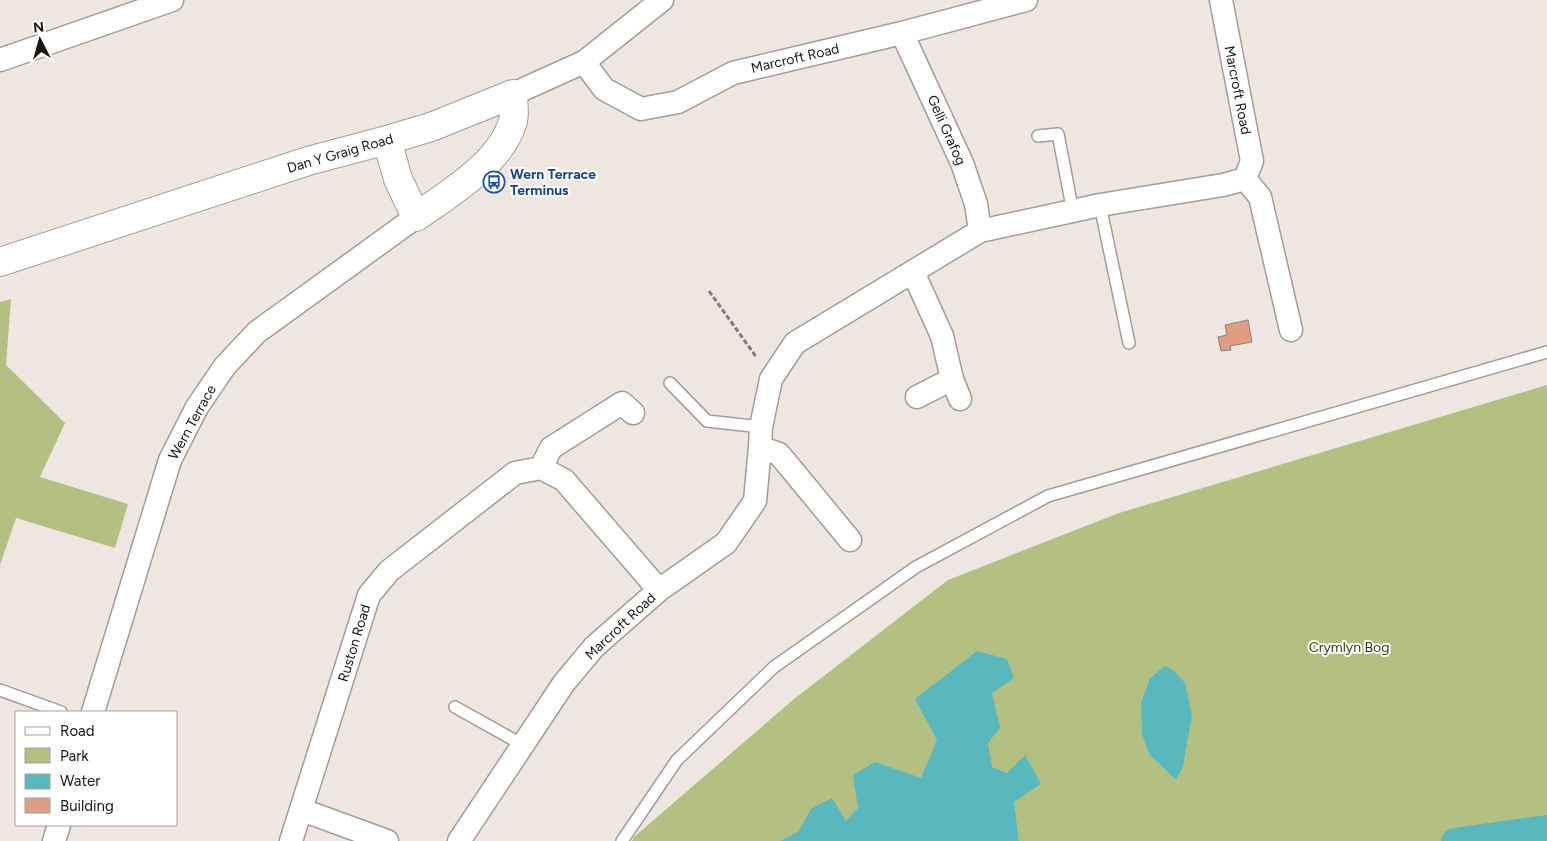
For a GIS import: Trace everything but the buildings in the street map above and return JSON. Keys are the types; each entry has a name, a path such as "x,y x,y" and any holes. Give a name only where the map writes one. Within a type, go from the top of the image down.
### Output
{"street":[{"path":"0,60 172,0"},
{"name":"Dan Y Graig Road","path":"0,262 308,161 431,127 514,94 584,62 659,0"},
{"name":"Marcroft Road","path":"584,62 604,89 641,109 678,102 733,73 902,33 1026,0"},
{"name":"Marcroft Road","path":"458,841 564,683 594,647 659,590 726,543 754,501 761,437 772,379 795,343 980,231 1100,206 1245,180 1252,161 1221,0"},
{"name":"Gelli Grafog","path":"902,33 962,163 976,204 980,231"},
{"name":"Wern Terrace","path":"93,711 170,460 197,407 225,366 257,332 472,176 496,152 507,136 513,119 514,94"},
{"path":"387,140 398,179 416,217"},
{"path":"1245,180 1260,197 1291,330"},
{"path":"913,272 942,336 956,389 917,397"},
{"path":"632,413 622,403 551,448 541,468 564,480 659,590"},
{"path":"761,437 779,454 850,540"},
{"name":"Ruston Road","path":"291,841 369,595 389,571 515,473 541,468"},
{"path":"302,810 388,841"},
{"path":"54,841 59,826"}],"lane":[{"path":"1038,136 1058,134 1073,212"},
{"path":"1100,206 1129,343"},
{"path":"622,841 677,760 774,667 916,567 1048,496 1547,352"},
{"path":"670,383 707,421 761,437"},
{"path":"0,690 58,711"},
{"path":"455,707 523,745"}],"path":[{"path":"709,291 772,379"}],"green space":[{"path":"11,299 6,365 65,423 40,477 128,504 115,548 16,518 0,565 0,302"},
{"name":"Crymlyn Bog","path":"1547,385 1547,828 1454,841 632,841 634,837 794,699 948,580 1119,513"}],"water":[{"path":"977,651 1007,659 1014,678 992,693 1000,728 988,743 992,767 1007,773 1025,755 1041,784 1014,802 1019,841 780,841 798,832 811,809 832,798 846,821 858,808 853,775 875,762 921,778 937,740 915,699"},
{"path":"1165,666 1174,671 1185,683 1192,715 1183,767 1176,780 1149,754 1142,734 1141,703 1150,678"}],"waterway":[{"path":"1454,841 1547,828"}],"place":[{"name":"Wern Terrace Terminus","path":"494,182"}]}
